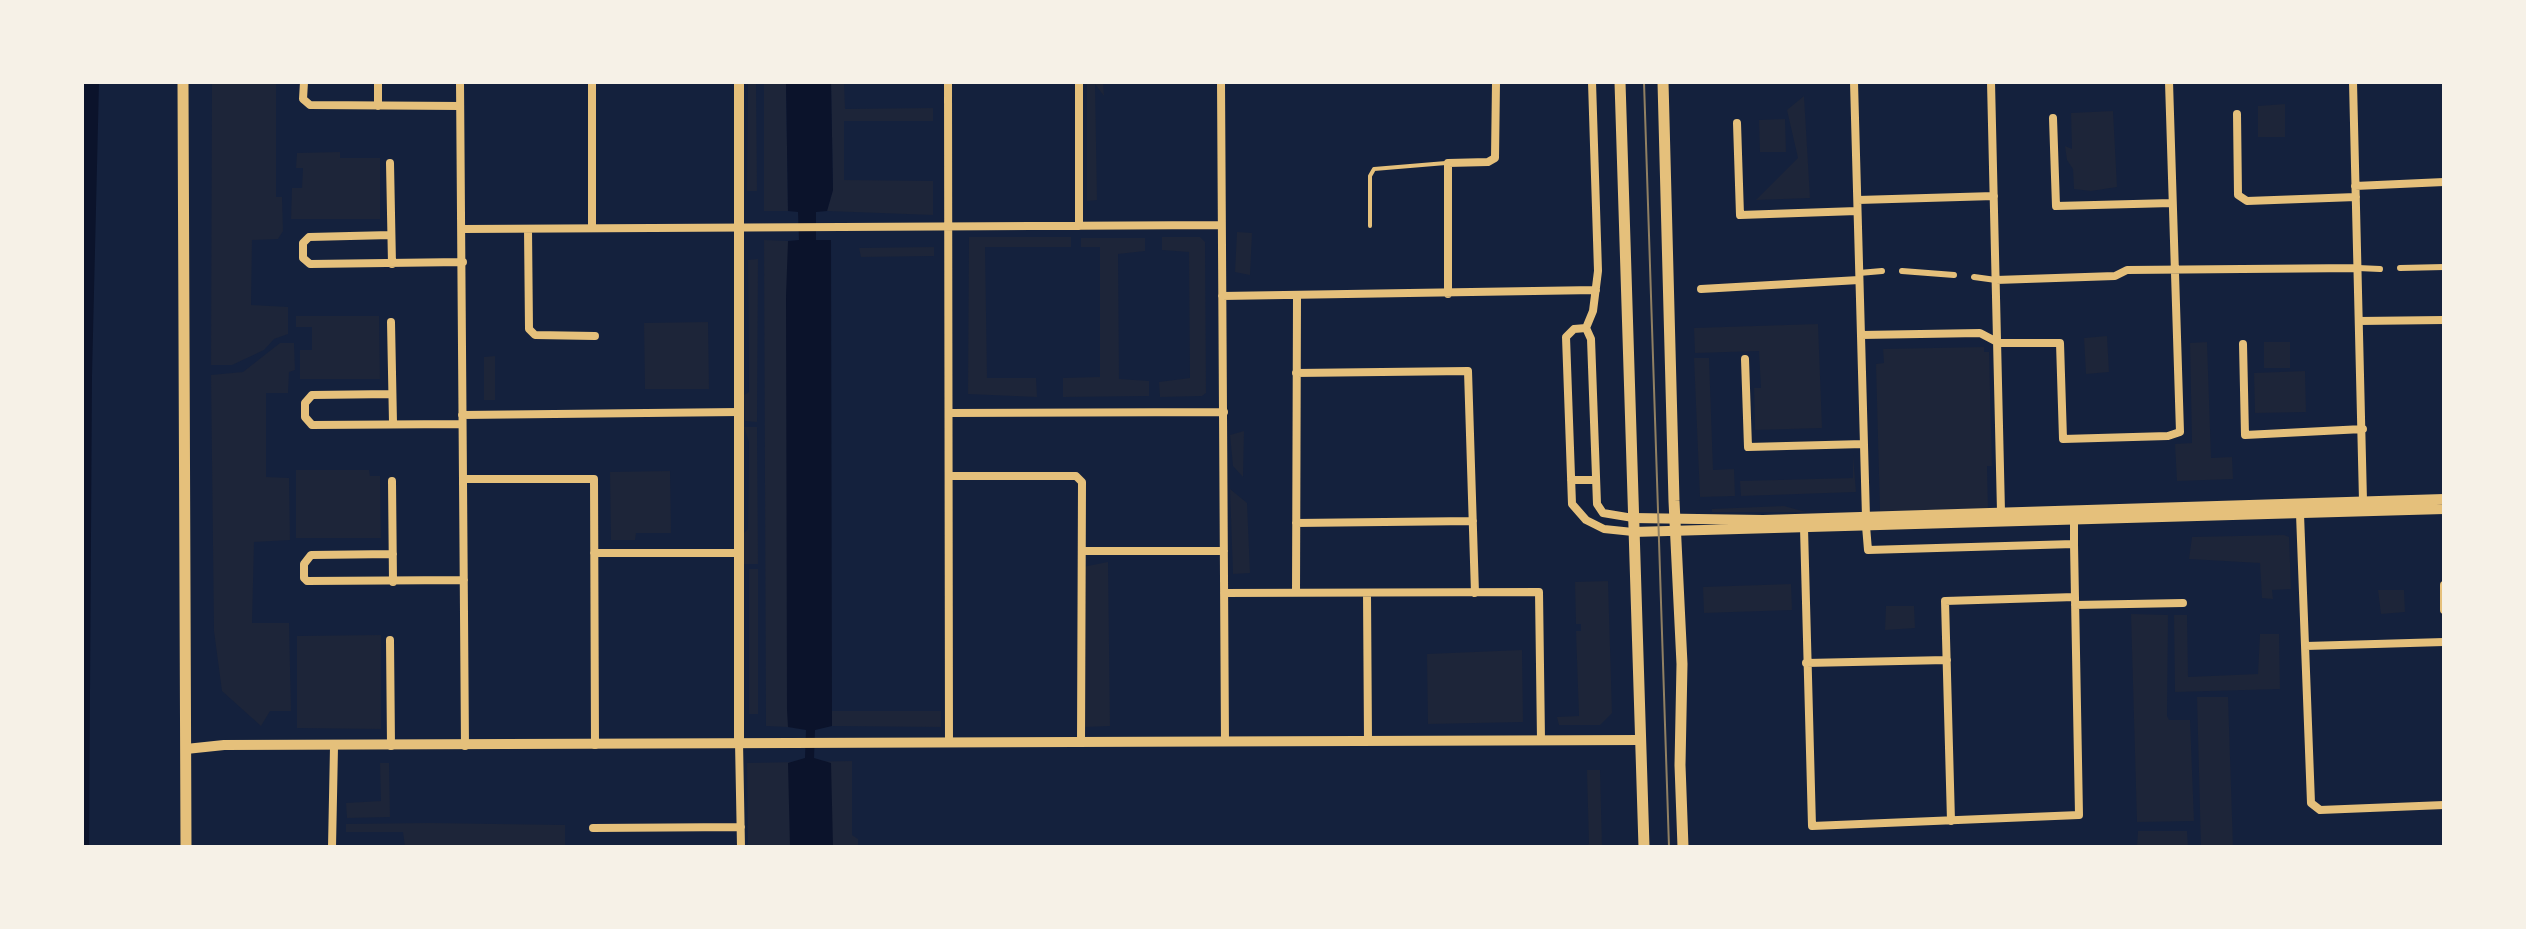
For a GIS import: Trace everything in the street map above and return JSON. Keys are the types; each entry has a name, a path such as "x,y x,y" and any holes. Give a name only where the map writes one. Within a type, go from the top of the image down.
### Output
{"main road":[{"path":"183,82 186,847"},
{"path":"1620,82 1644,847"},
{"path":"1663,82 1682,664 1680,765 1683,847"}],"street":[{"path":"304,82 303,99 310,105 460,106"},
{"path":"378,82 378,106"},
{"path":"460,82 465,746"},
{"path":"592,82 592,227"},
{"path":"739,82 741,847"},
{"path":"948,82 949,743"},
{"path":"1079,82 1079,226"},
{"path":"1221,82 1225,741"},
{"path":"1448,294 1448,163 1488,162 1495,158 1496,82"},
{"path":"1592,82 1596,290 1586,328 1591,339 1596,480 1600,510 1633,518 1804,523"},
{"path":"1854,82 1868,550 2074,544"},
{"path":"1991,82 2002,518"},
{"path":"1861,335 1980,333 1999,343 2060,343 2063,439 2168,436 2180,432 2169,82"},
{"path":"2353,82 2363,429 2362,507"},
{"path":"2237,114 2238,195 2247,201 2356,197"},
{"path":"2053,118 2056,206 2172,203"},
{"path":"1737,123 1740,215 1857,211"},
{"path":"390,163 392,264"},
{"path":"2355,186 2444,182"},
{"path":"1858,200 1994,196"},
{"path":"463,229 764,225 1220,225"},
{"path":"528,229 529,329 535,335 595,336"},
{"path":"391,235 309,237 303,243 303,258 310,264 463,262"},
{"path":"2400,268 2444,267"},
{"path":"1974,277 1996,280 2175,269 2380,269"},
{"path":"1701,289 1859,276 1882,271"},
{"path":"1902,271 1954,275"},
{"path":"1222,296 1596,290"},
{"path":"1296,593 1297,296"},
{"path":"2359,321 2444,320"},
{"path":"391,322 393,423"},
{"path":"1586,328 1574,329 1566,337 1572,504 1586,520 1604,529 1676,532 1866,521 2362,507 2444,509"},
{"path":"2243,344 2245,435 2363,429"},
{"path":"1745,359 1748,447 1864,444"},
{"path":"1296,373 1468,371 1475,593"},
{"path":"392,394 312,395 305,403 305,417 312,425 739,412"},
{"path":"950,413 1224,412"},
{"path":"950,476 1076,476 1082,482 1081,742"},
{"path":"463,479 594,479 595,745"},
{"path":"1571,480 1596,480"},
{"path":"392,481 393,582"},
{"path":"2362,507 2444,499"},
{"path":"2300,509 2311,803 2320,810 2444,805"},
{"path":"1804,523 1812,826 2079,815 2073,516"},
{"path":"1296,523 1473,521"},
{"path":"1082,551 1224,551"},
{"path":"594,553 740,553"},
{"path":"393,554 311,555 304,564 304,578 307,581 464,580"},
{"path":"2444,585 2444,610"},
{"path":"1224,593 1539,592 1541,740"},
{"path":"1367,593 1368,741"},
{"path":"1951,821 1945,601 2183,603"},
{"path":"390,640 391,746"},
{"path":"2306,646 2444,642"},
{"path":"1806,663 1947,660"},
{"path":"186,749 224,745 1641,740"},
{"path":"332,847 334,747"},
{"path":"593,828 741,827"}],"lane":[{"path":"1370,226 1370,176 1374,169 1448,163"}],"shaded area":[{"path":"82,82 99,82 92,375 89,847 82,847"},
{"path":"212,82 276,82 276,197 282,197 283,231 278,239 252,240 251,305 288,307 288,334 274,339 264,350 232,365 211,365"},
{"path":"748,82 756,82 757,191 747,191"},
{"path":"764,82 786,82 788,211 764,211"},
{"path":"786,82 831,82 833,190 827,211 816,212 816,240 831,240 832,726 815,730 814,758 831,763 833,847 790,847 788,763 805,758 806,730 788,727 787,710 786,296 788,241 799,240 798,212 788,211"},
{"path":"831,82 844,82 845,109 933,108 933,121 844,121 844,180 933,181 933,215 827,211 833,190"},
{"path":"1087,82 1103,82 1104,96 1095,84 1097,200 1087,201"},
{"path":"1804,96 1810,198 1756,200 1798,158 1787,110"},
{"path":"2285,104 2285,137 2258,137 2258,106"},
{"path":"2113,111 2117,187 2091,191 2074,189 2073,169 2067,160 2065,146 2072,149 2071,113"},
{"path":"1785,119 1786,152 1760,152 1759,120"},
{"path":"340,152 340,158 380,158 380,219 291,219 292,188 302,188 303,168 296,168 297,153"},
{"path":"1237,232 1252,233 1250,275 1235,272"},
{"path":"969,237 1071,237 1071,247 985,247 987,378 1036,378 1037,397 968,394"},
{"path":"1162,237 1200,237 1205,242 1206,393 1202,396 1160,397 1159,382 1190,378 1189,252 1162,250"},
{"path":"1081,238 1145,238 1145,251 1118,254 1119,379 1149,381 1149,396 1063,397 1063,378 1100,377 1100,247 1081,247"},
{"path":"764,240 788,241 788,727 766,726"},
{"path":"934,247 934,256 861,257 859,248"},
{"path":"758,259 757,422 745,421 744,395 749,392 748,260"},
{"path":"296,316 379,316 380,379 300,379 300,350 312,350 312,327 296,327"},
{"path":"708,322 709,389 645,389 644,323"},
{"path":"1818,324 1822,428 1755,430 1754,388 1761,388 1759,351 1695,353 1694,328"},
{"path":"2107,336 2109,372 2086,374 2084,338"},
{"path":"2207,342 2211,458 2232,457 2233,479 2177,481 2175,444 2192,443 2190,343"},
{"path":"2264,342 2290,342 2290,368 2264,368"},
{"path":"280,343 294,343 295,370 289,372 288,393 266,393 266,477 289,478 290,540 254,542 252,623 289,623 291,711 270,711 261,726 222,691 214,631 211,375 243,372"},
{"path":"1984,347 1984,352 1989,352 1992,466 1987,466 1988,509 1880,511 1876,364 1884,363 1883,349"},
{"path":"495,356 495,400 484,400 484,357"},
{"path":"1694,358 1709,358 1713,470 1734,469 1735,496 1700,497"},
{"path":"2305,371 2306,412 2255,413 2254,373"},
{"path":"744,427 757,427 758,564 744,564 744,533 748,529 749,442"},
{"path":"1244,431 1243,477 1233,466 1230,435"},
{"path":"1853,455 1856,492 1741,496 1740,481 1853,478"},
{"path":"296,470 369,470 370,476 380,476 381,538 296,538"},
{"path":"670,471 671,533 636,533 635,540 611,540 610,472"},
{"path":"1230,489 1247,503 1250,573 1233,574"},
{"path":"1784,506 1806,512 1712,512 1712,509"},
{"path":"2192,537 2289,537 2291,589 2272,590 2273,599 2262,598 2260,563 2189,559"},
{"path":"1108,562 1110,726 1085,727 1083,567"},
{"path":"749,569 758,569 758,714 749,714"},
{"path":"1608,581 1612,713 1600,725 1559,725 1557,717 1579,716 1576,631 1581,631 1581,624 1576,624 1575,582"},
{"path":"1791,584 1792,610 1704,613 1703,587"},
{"path":"2378,590 2404,590 2405,612 2381,614"},
{"path":"1886,606 1914,606 1915,628 1885,630"},
{"path":"2131,614 2168,615 2167,716 2169,720 2190,720 2194,821 2137,822"},
{"path":"2174,615 2187,615 2188,677 2258,674 2260,634 2279,634 2280,689 2175,692"},
{"path":"381,635 381,729 297,728 297,636"},
{"path":"1522,650 1523,722 1428,724 1427,654"},
{"path":"2197,697 2228,697 2233,847 2201,847"},
{"path":"832,711 941,711 941,727 832,726"},
{"path":"852,761 852,835 858,839 858,847 748,847 747,763"},
{"path":"380,763 389,763 390,817 347,818 346,803 381,801"},
{"path":"1587,770 1600,770 1602,847 1585,847 1589,844"},
{"path":"346,824 565,825 565,847 405,847 403,832 346,832"},
{"path":"2138,831 2187,831 2188,847 2137,847"}],"tram line":[{"path":"1644,82 1669,847"}]}
